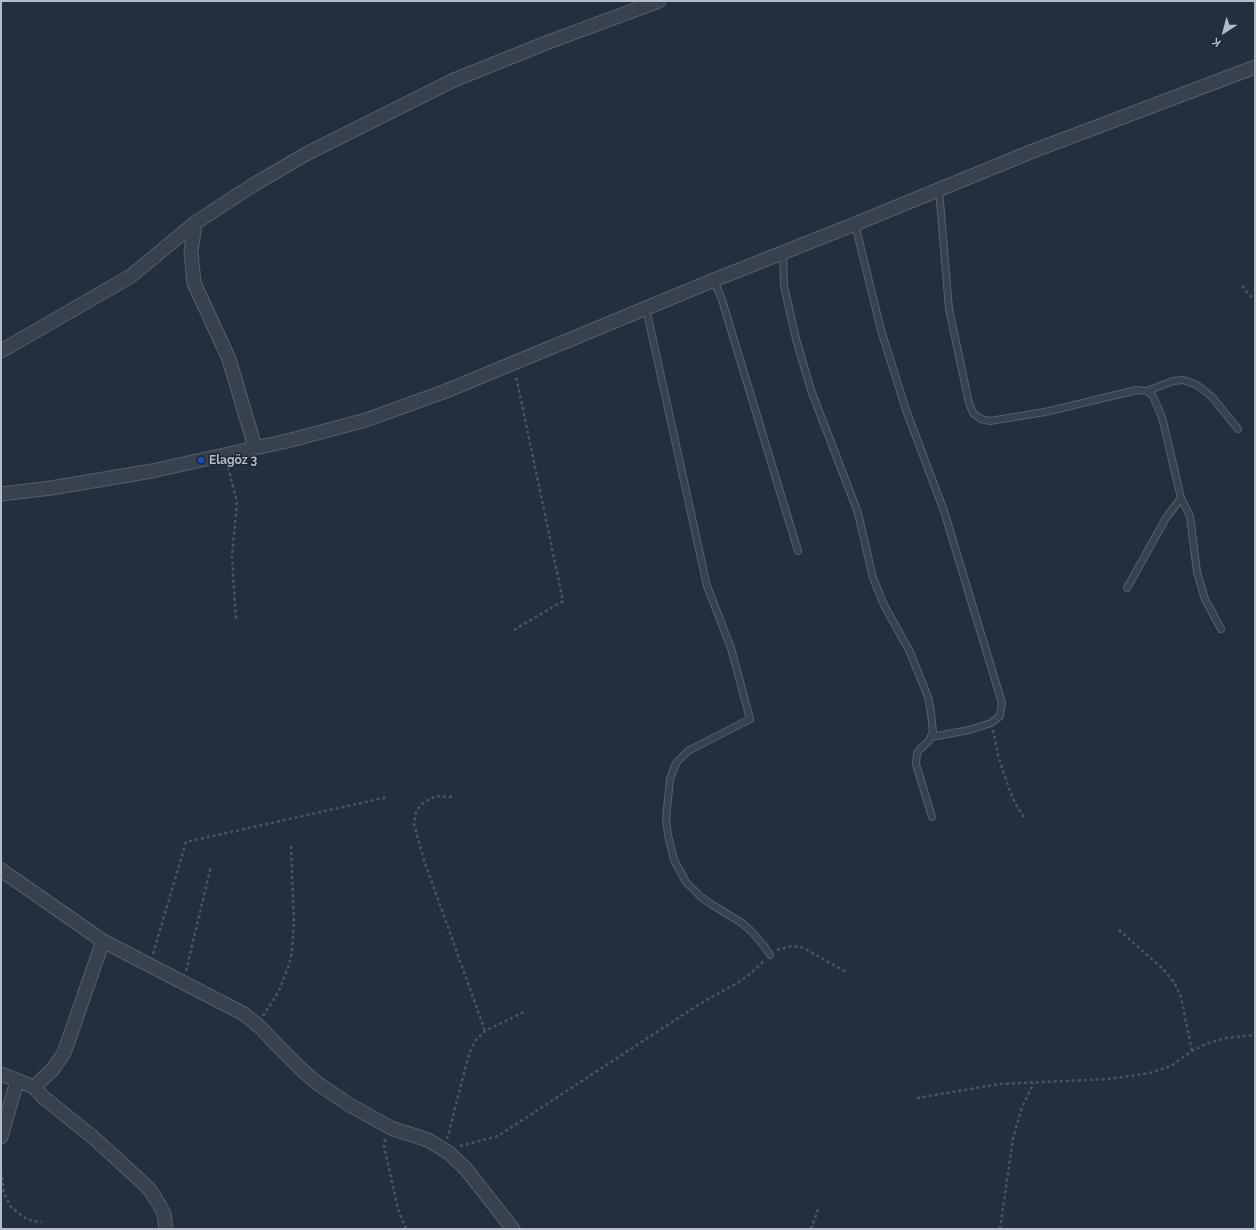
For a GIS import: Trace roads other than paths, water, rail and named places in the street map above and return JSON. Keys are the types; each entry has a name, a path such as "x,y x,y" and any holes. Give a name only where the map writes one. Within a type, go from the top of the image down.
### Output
{"street":[{"path":"1,351 131,276 195,223 253,185 308,153 454,80 546,43 659,1"},
{"path":"1,494 102,481 152,471 314,435 366,420 413,404 1032,151 1255,68"},
{"path":"195,223 191,252 194,282 229,359 255,448"},
{"path":"1,870 103,941 234,1009 256,1024 288,1057 317,1083 348,1104 386,1126 428,1140 445,1150 466,1170 512,1229"},
{"path":"34,1088 53,1069 64,1053 103,941"},
{"path":"1,1074 34,1088 95,1139 142,1182 150,1190 160,1206 165,1218 166,1229"},
{"path":"1,1137 17,1081"}],"lane":[{"path":"939,189 949,308 970,408 976,417 981,420 990,421 1046,412 1132,390 1147,391 1153,396 1162,417 1181,498 1190,516 1197,572 1201,586 1205,599 1221,629"},
{"path":"855,224 883,338 906,410 944,511 1002,703 1000,716 991,723 969,730 931,737"},
{"path":"783,253 784,286 796,339 811,390 858,513 874,578 884,605 910,652 928,696 933,726 931,737 917,753 916,764 932,818"},
{"path":"714,280 733,337 798,551"},
{"path":"646,308 707,586 731,648 750,719 688,751 676,763 670,779 666,819 668,835 674,860 686,882 701,897 742,923 751,931 770,955"},
{"path":"1147,391 1173,381 1183,380 1195,384 1212,397 1238,429"},
{"path":"1127,588 1166,518 1181,498"}],"place":[{"name":"Elagöz 3","path":"201,460"}]}
